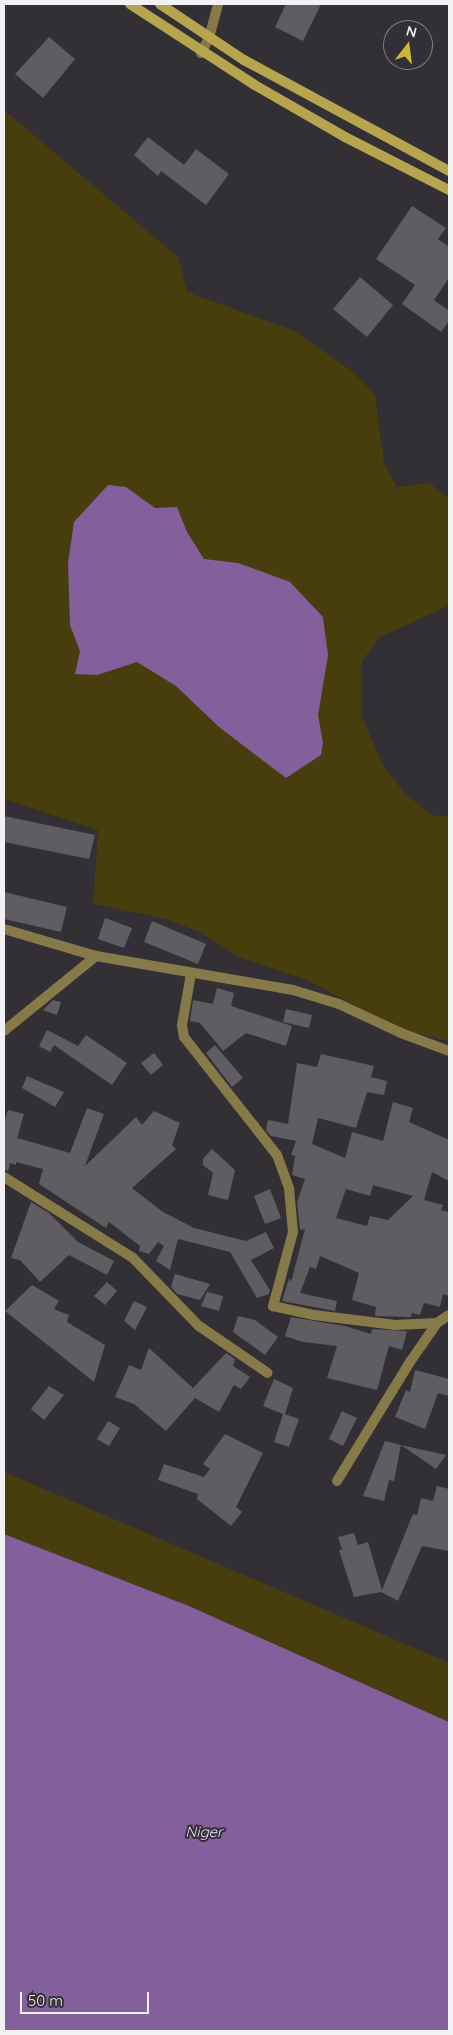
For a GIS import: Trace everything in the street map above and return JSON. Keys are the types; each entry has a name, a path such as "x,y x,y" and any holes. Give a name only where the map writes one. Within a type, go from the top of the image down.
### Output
{"main road":[{"path":"130,4 201,53 345,137 449,190"},
{"path":"160,4 209,38 354,122 449,171"}],"street":[{"path":"201,53 209,38 218,4"},
{"path":"4,929 96,956 292,990 319,997 449,1051"},
{"path":"4,1031 96,956"},
{"path":"191,974 182,1025 184,1036 277,1155 289,1188 293,1232 273,1306 314,1315 395,1324 437,1324"},
{"path":"4,1177 133,1258 200,1326 268,1374"},
{"path":"337,1481 410,1362 437,1324 449,1315"}],"shaded area":[{"path":"4,110 178,257 187,292 295,331 353,372 375,395 384,463 397,487 429,483 449,498 449,605 379,638 362,661 362,717 383,765 405,794 432,815 449,817 449,1041 406,1031 306,980 237,956 200,932 166,919 93,904 98,830 4,799"},
{"path":"4,1472 449,1663 449,1722 189,1606 4,1534"}],"water":[{"path":"108,485 126,487 155,508 177,507 187,532 204,559 238,563 290,582 323,617 328,655 318,715 323,743 321,755 286,778 219,727 176,686 137,662 97,675 75,674 80,651 70,625 68,563 74,522"},
{"name":"Niger","path":"4,1534 189,1606 449,1722 449,2031 4,2031"}],"building":[{"path":"286,4 321,4 303,41 275,27"},
{"path":"49,37 75,59 43,98 15,74"},
{"path":"148,137 184,165 196,149 229,174 206,205 161,171 158,176 134,155"},
{"path":"412,206 446,228 438,239 449,247 449,278 434,300 449,311 449,321 441,332 402,304 415,285 376,259"},
{"path":"360,277 393,305 367,337 333,309"},
{"path":"4,816 95,835 89,859 4,842"},
{"path":"4,892 67,907 61,932 4,919"},
{"path":"105,918 132,928 124,948 98,939"},
{"path":"152,921 206,944 198,964 144,942"},
{"path":"217,988 234,993 231,1006 292,1026 286,1046 246,1033 223,1051 200,1023 190,1021 193,1000 213,1004"},
{"path":"53,1000 61,1002 57,1015 43,1010"},
{"path":"286,1009 312,1015 309,1028 283,1022"},
{"path":"47,1030 78,1046 86,1035 127,1063 112,1085 54,1045 50,1052 39,1046"},
{"path":"215,1045 243,1078 232,1087 206,1053"},
{"path":"154,1053 163,1065 151,1075 141,1063"},
{"path":"321,1054 374,1066 371,1077 387,1081 384,1095 367,1092 356,1128 318,1118 312,1144 345,1158 352,1132 383,1141 393,1102 413,1108 409,1122 449,1140 449,1181 432,1172 424,1200 443,1205 441,1210 449,1212 449,1296 443,1294 440,1307 424,1303 420,1315 412,1313 411,1317 375,1316 376,1307 352,1300 359,1273 320,1256 316,1269 310,1267 300,1293 337,1301 335,1311 282,1301 289,1278 291,1282 305,1229 300,1230 297,1202 305,1179 292,1175 295,1156 291,1155 296,1141 271,1136 266,1130 268,1120 288,1124 297,1063 317,1067","holes":["373,1185 413,1196 388,1220 370,1216 367,1226 336,1218 346,1189 370,1196"]},
{"path":"27,1076 64,1092 55,1107 22,1088"},
{"path":"87,1108 104,1114 85,1166 136,1117 142,1125 154,1111 180,1123 172,1145 176,1149 132,1188 163,1212 194,1228 246,1241 266,1232 274,1248 251,1260 270,1290 269,1294 257,1298 230,1252 178,1239 170,1270 156,1261 164,1246 158,1242 149,1254 139,1251 140,1246 109,1222 106,1228 39,1184 43,1169 16,1162 16,1165 10,1163 8,1171 4,1170 4,1124 8,1110 24,1114 17,1138 70,1153"},
{"path":"212,1149 235,1170 228,1200 208,1195 213,1173 203,1165 203,1159"},
{"path":"270,1189 281,1218 265,1224 254,1196"},
{"path":"31,1202 49,1213 78,1242 114,1261 107,1275 69,1255 40,1282 20,1260 11,1258"},
{"path":"175,1274 210,1284 200,1300 177,1294 171,1287"},
{"path":"107,1282 117,1291 105,1305 94,1296"},
{"path":"32,1285 59,1301 54,1309 69,1315 67,1322 105,1345 94,1382 5,1311"},
{"path":"207,1292 223,1296 219,1311 201,1306"},
{"path":"134,1301 147,1307 135,1330 124,1321"},
{"path":"238,1316 255,1320 278,1337 265,1355 233,1332"},
{"path":"291,1317 345,1326 371,1334 372,1329 407,1331 402,1350 389,1346 377,1390 327,1378 337,1346 303,1342 285,1336"},
{"path":"149,1348 193,1388 226,1353 235,1359 233,1366 250,1377 241,1389 234,1385 219,1412 195,1398 166,1431 134,1404 115,1397 129,1365 141,1370"},
{"path":"415,1370 449,1379 449,1396 438,1393 425,1429 395,1417 406,1390 410,1392"},
{"path":"274,1379 293,1388 285,1414 299,1419 289,1447 274,1442 283,1414 263,1406"},
{"path":"49,1386 64,1395 44,1420 31,1409"},
{"path":"342,1411 357,1418 343,1446 329,1439"},
{"path":"108,1421 120,1428 109,1446 97,1439"},
{"path":"225,1434 263,1453 236,1507 242,1512 231,1526 197,1499 198,1494 158,1480 164,1464 204,1477 210,1469 203,1464"},
{"path":"385,1441 401,1445 394,1481 389,1480 384,1501 363,1496"},
{"path":"401,1445 446,1455 436,1469"},
{"path":"437,1486 449,1489 449,1551 422,1546 398,1601 381,1592 354,1597 339,1550 342,1550 338,1537 354,1533 358,1545 368,1542 382,1590 413,1514 417,1515 421,1498 433,1501"}]}
